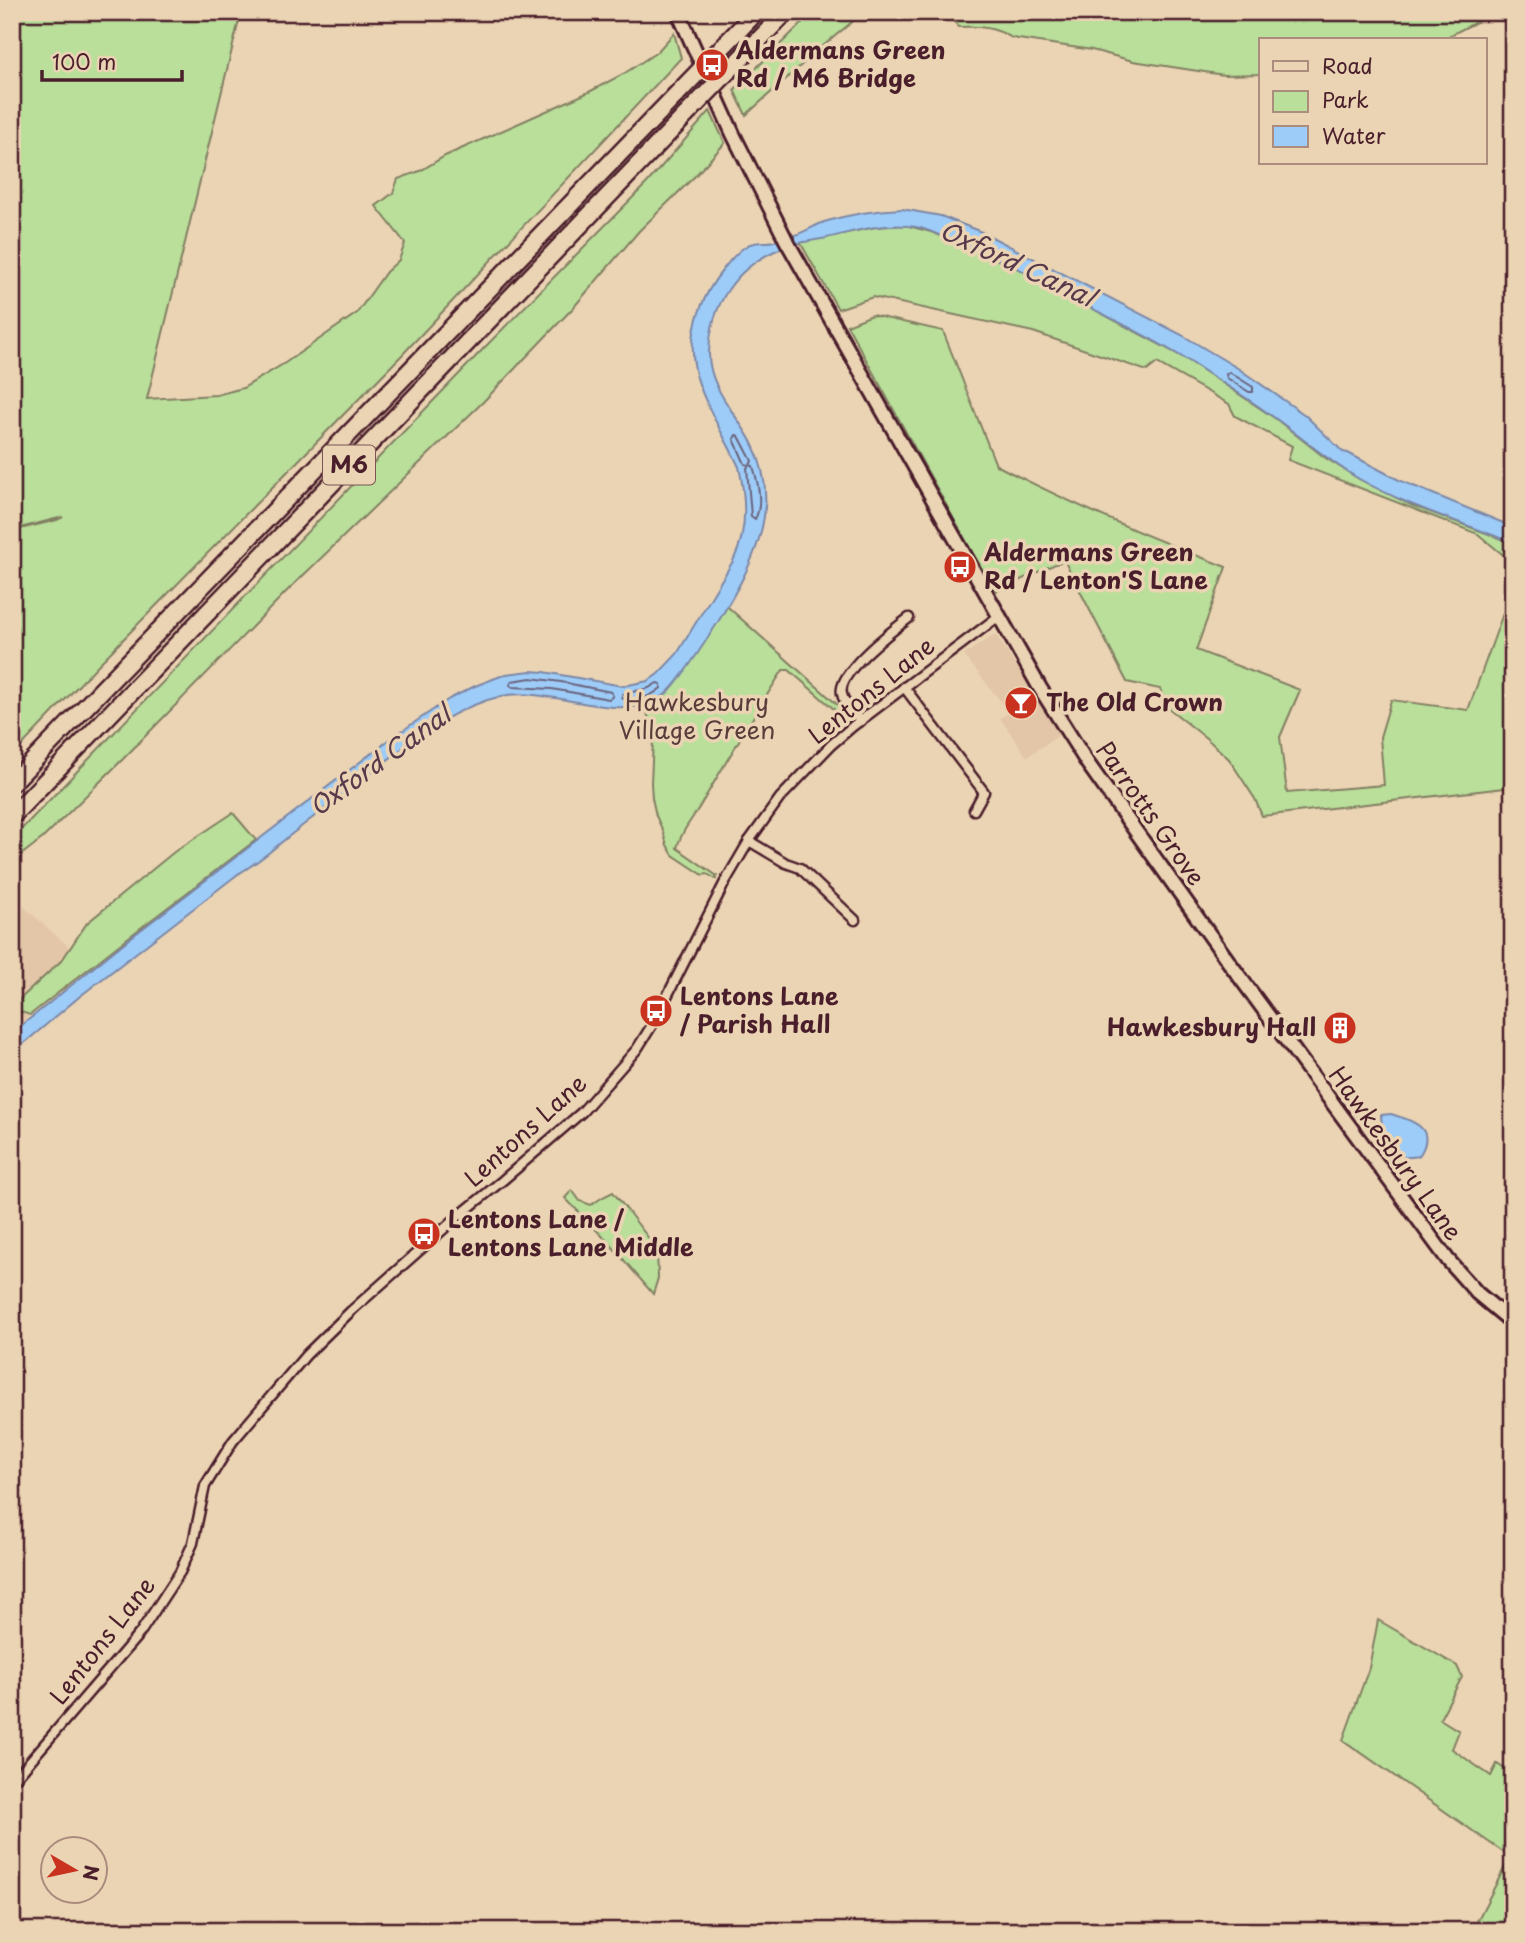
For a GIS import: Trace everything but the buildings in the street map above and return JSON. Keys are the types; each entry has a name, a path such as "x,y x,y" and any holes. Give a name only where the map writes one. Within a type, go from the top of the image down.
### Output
{"highway":[{"name":"M6","path":"12,783 756,12"},
{"name":"M6","path":"12,816 786,12"}],"main road":[{"name":"Parrotts Grove","path":"678,12 733,134 817,298 1038,685 1088,764 1231,965"},
{"name":"Hawkesbury Lane","path":"1231,965 1448,1260 1477,1293 1513,1323"}],"street":[{"name":"Lentons Lane","path":"12,1782 140,1633 180,1572 193,1543 205,1486 233,1441 249,1422 306,1355 351,1311 582,1112 637,1049 749,841 796,780 831,745 999,616"},
{"path":"861,721 841,693 843,682 872,646 909,618"},
{"path":"904,687 984,792 974,810"},
{"path":"749,841 786,863 800,867 851,919"}],"shaded area":[{"name":"The Old Crown","path":"995,634 1059,735 1027,757 1000,718 1009,712 964,655"},
{"path":"12,896 69,947 62,960 19,1000 18,1011 30,1015 12,1031"}],"green space":[{"path":"12,12 241,12 147,399 216,395 243,388 285,363 357,313 386,272 399,260 405,243 376,206 393,193 398,179 625,73 657,52 674,33 681,58 401,356 12,756 12,531 63,517 12,530"},
{"path":"813,12 864,12 746,115 734,90"},
{"path":"946,12 1496,12 1445,38 1259,38 1259,74 1224,75 1133,61 1092,50 1012,38 987,28 959,27"},
{"path":"710,111 725,143 639,231 573,308 483,402 287,591 123,759 43,838 12,862 12,839 486,346 647,183"},
{"path":"905,225 931,232 1019,269 1185,358 1359,479 1411,505 1513,543 1513,563 1478,534 1288,460 1292,446 1235,416 1229,404 1157,363 1147,371 1033,332 873,297 838,309 800,242 876,227"},
{"path":"872,315 943,331 996,465 1110,519 1226,567 1196,650 1300,690 1280,737 1287,793 1384,785 1380,737 1391,700 1468,710 1513,586 1513,787 1262,816 1255,799 1229,759 1167,707 1160,689 1127,682 1064,560 994,592 847,325"},
{"name":"Hawkesbury Village Green","path":"720,600 850,716 850,723 789,670 783,670 685,830 677,848 717,876 716,879 707,874 703,875 673,855 667,845 652,798 653,739 643,693 649,691"},
{"path":"233,813 256,840 30,1015 18,1011 19,1000 62,960 87,923 174,852"},
{"path":"572,1190 580,1201 591,1205 613,1192 657,1249 658,1278 653,1294 611,1245 565,1198"},
{"path":"1378,1620 1457,1666 1462,1677 1440,1719 1459,1731 1452,1749 1491,1776 1497,1764 1513,1774 1513,1931 1472,1931 1510,1857 1343,1740 1369,1668"}],"water":[{"name":"Oxford Canal","path":"902,209 941,216 984,233 1182,335 1239,369 1305,415 1343,452 1399,480 1513,527 1513,543 1379,490 1329,459 1261,408 1184,358 1019,269 977,250 925,229 898,225 788,246 751,265 739,276 720,303 714,319 710,367 719,390 752,443 761,467 765,491 764,514 760,536 742,580 701,648 670,690 654,702 635,707 613,707 522,694 502,696 445,719 238,874 12,1051 12,1033 125,942 390,739 449,699 506,674 531,671 623,686 648,681 658,674 677,654 733,561 743,527 744,503 739,467 708,406 695,370 695,328 709,290 730,261 748,245 785,239 824,222 844,217"},
{"path":"1391,1114 1421,1128 1426,1139 1419,1156 1401,1157 1392,1151 1386,1142 1381,1115"}],"waterway":[{"path":"931,12 935,20"}],"place":[{"name":"Aldermans Green Rd / M6 Bridge","path":"712,65"},
{"name":"Aldermans Green Rd / Lenton'S Lane","path":"960,567"},
{"name":"The Old Crown","path":"1021,703"},
{"name":"Lentons Lane / Parish Hall","path":"656,1011"},
{"name":"Hawkesbury Hall","path":"1340,1028"},
{"name":"Lentons Lane / Lentons Lane Middle","path":"424,1234"}]}
